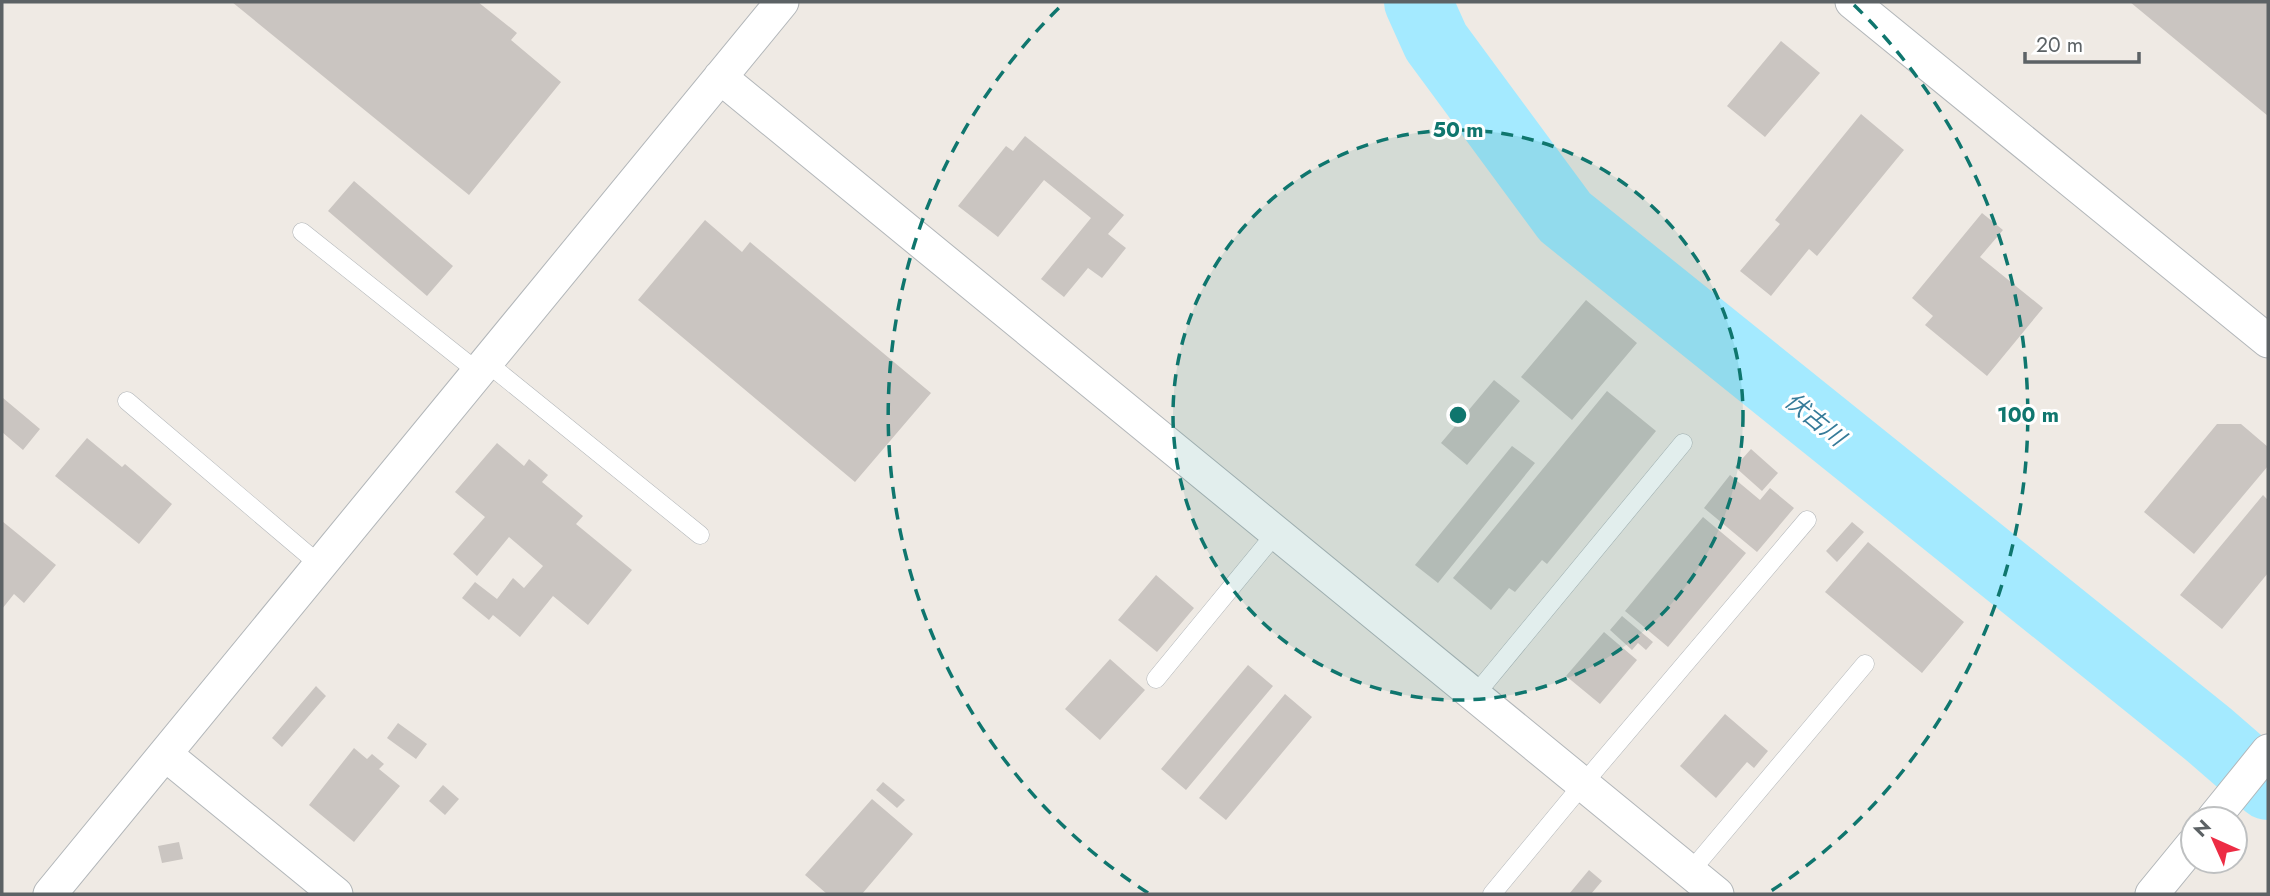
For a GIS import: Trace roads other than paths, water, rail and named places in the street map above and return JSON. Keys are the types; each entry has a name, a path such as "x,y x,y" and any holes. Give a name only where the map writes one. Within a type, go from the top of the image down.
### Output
{"street":[{"path":"50,894 782,2"},
{"path":"1852,2 2268,341"},
{"path":"720,77 1717,894"},
{"path":"2224,805 2268,751"},
{"path":"165,754 336,894"},
{"path":"2152,894 2179,861"}],"lane":[{"path":"302,232 699,535"},
{"path":"127,401 320,565"},
{"path":"1475,695 1683,443"},
{"path":"1492,894 1807,520"},
{"path":"1156,679 1276,533"},
{"path":"1690,872 1865,664"}],"waterway":[{"name":"伏古川","path":"1418,2 1436,42 1565,217 2208,734 2268,786"}]}
